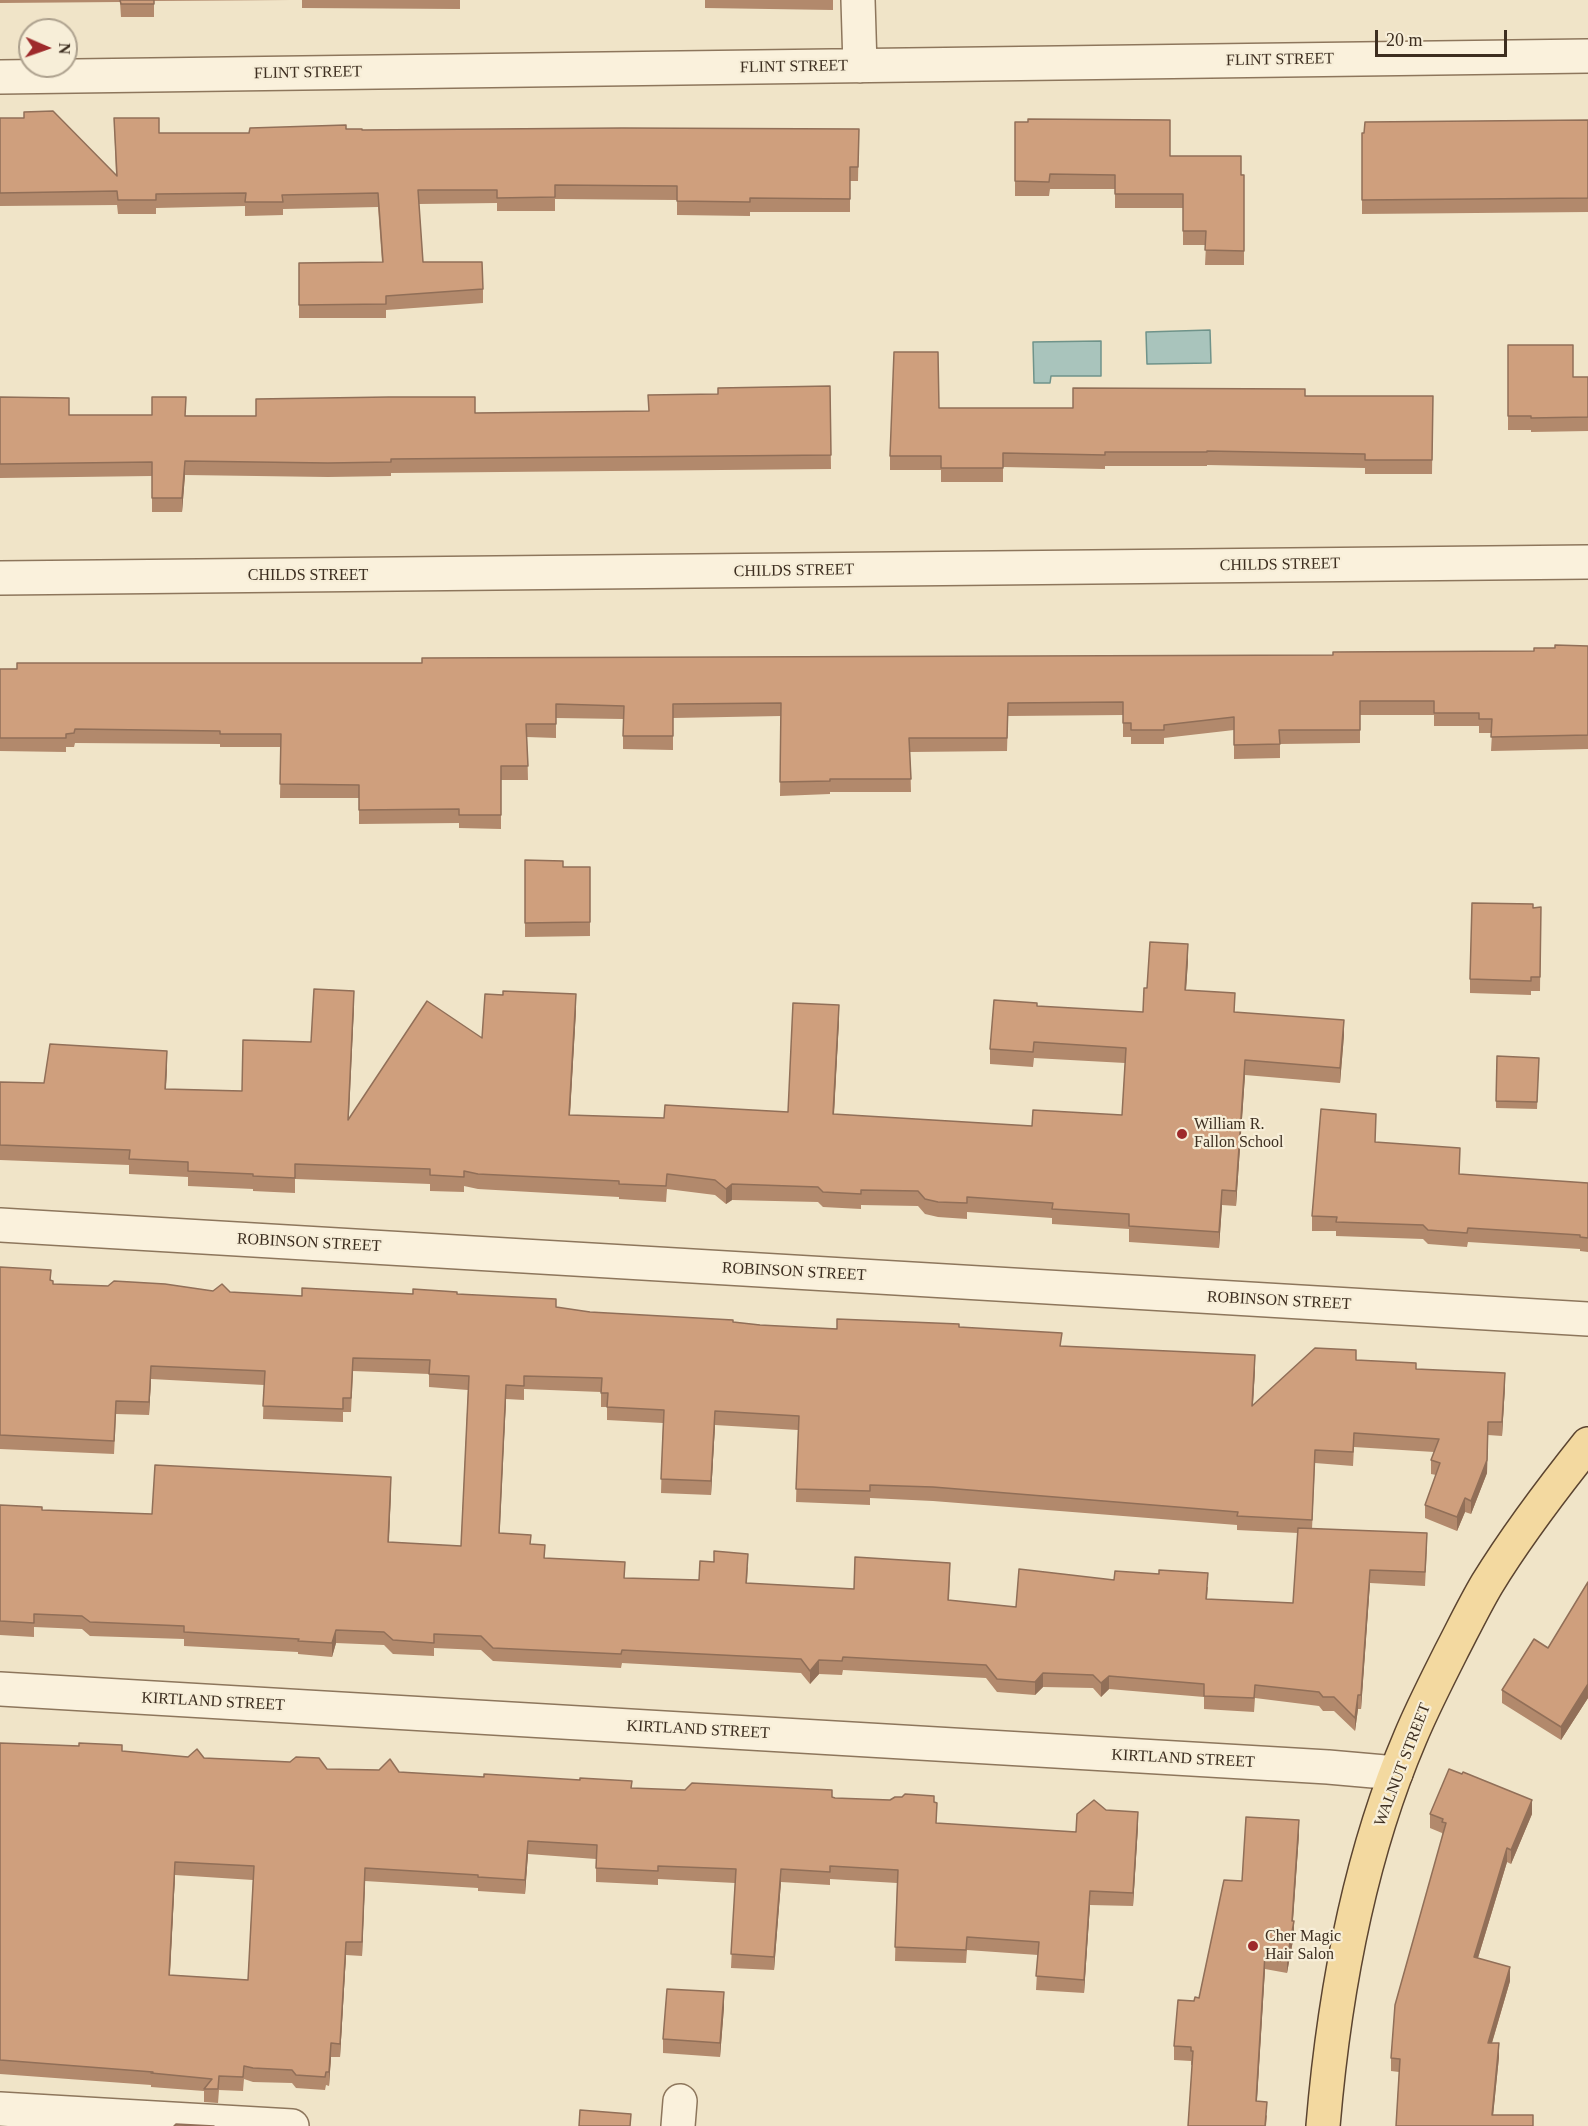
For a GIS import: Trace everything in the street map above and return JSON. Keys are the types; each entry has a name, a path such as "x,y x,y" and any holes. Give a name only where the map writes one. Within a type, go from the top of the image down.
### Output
{"main road":[{"name":"WALNUT STREET","path":"1323,2126 1334,2014 1349,1939 1367,1864 1396,1773 1434,1687 1487,1584 1542,1503 1588,1444"}],"street":[{"path":"858,0 860,66"},
{"name":"FLINT STREET","path":"0,77 1588,56"},
{"name":"CHILDS STREET","path":"0,578 1588,562"},
{"name":"ROBINSON STREET","path":"0,1225 1588,1319"},
{"name":"KIRTLAND STREET","path":"0,1689 1396,1773"},
{"path":"0,2109 292,2126"}],"water":[{"path":"1210,330 1211,363 1147,364 1146,332"},
{"path":"1101,341 1101,376 1051,376 1050,383 1034,383 1033,342"}],"building":[{"path":"120,0 154,0 154,4 121,4"},
{"path":"53,111 117,176 114,118 159,118 159,133 249,133 250,128 346,125 346,129 362,130 859,129 858,167 850,167 850,199 750,198 750,202 677,201 677,186 555,185 555,197 497,198 497,190 418,190 423,262 482,262 483,289 386,296 386,304 299,305 299,263 383,262 378,193 282,195 283,202 245,202 246,193 156,194 156,200 118,200 117,191 0,193 0,118 24,118 24,112"},
{"path":"1028,119 1170,120 1170,156 1241,156 1241,175 1244,175 1244,251 1205,250 1206,231 1183,231 1183,194 1115,194 1115,175 1050,174 1049,182 1015,181 1015,122 1028,122"},
{"path":"1588,120 1588,198 1362,200 1362,133 1364,133 1365,122"},
{"path":"1508,345 1573,345 1573,377 1588,377 1588,417 1508,416"},
{"path":"894,352 938,352 939,408 1073,408 1073,388 1305,389 1305,396 1433,396 1432,460 1365,460 1365,454 1207,451 1105,452 1105,455 1003,453 1003,468 941,468 941,456 890,456"},
{"path":"830,386 831,455 391,459 391,462 328,463 185,461 182,498 152,498 152,462 0,464 0,397 69,398 69,415 152,415 152,397 186,397 185,416 256,416 256,399 389,397 475,397 475,413 649,411 648,395 718,394 718,388"},
{"path":"1555,645 1588,646 1588,735 1491,737 1492,719 1479,719 1479,713 1434,713 1434,701 1360,701 1360,730 1279,730 1280,744 1234,745 1234,717 1164,725 1164,730 1131,730 1131,723 1123,723 1123,702 1008,703 1007,738 909,738 911,779 830,779 830,781 780,782 781,703 673,704 673,736 623,736 624,706 556,704 556,724 526,724 528,766 501,766 501,815 459,815 459,809 359,810 359,785 280,784 281,734 75,729 74,733 66,734 66,738 0,738 0,669 17,669 17,663 422,663 422,658 1333,655 1333,652 1534,651 1534,648 1555,648"},
{"path":"525,860 563,861 563,867 590,867 590,922 525,923"},
{"path":"1472,903 1533,904 1533,908 1541,907 1540,977 1531,977 1531,981 1470,979"},
{"path":"1150,942 1188,944 1185,990 1235,993 1234,1012 1344,1020 1340,1068 1245,1060 1236,1191 1222,1190 1219,1232 1129,1226 1129,1214 1052,1209 1053,1203 967,1197 967,1203 938,1202 925,1199 918,1191 861,1190 861,1194 823,1192 818,1187 732,1184 726,1189 715,1180 667,1174 666,1186 619,1184 619,1181 478,1174 464,1171 464,1177 430,1175 430,1169 295,1164 295,1178 253,1176 253,1174 188,1171 188,1162 129,1159 130,1150 0,1145 0,1082 44,1083 50,1044 167,1051 165,1089 242,1091 243,1040 311,1042 314,989 354,991 348,1120 427,1001 482,1038 485,994 503,995 503,991 576,994 569,1115 664,1118 665,1105 788,1112 793,1003 839,1005 833,1114 1032,1126 1033,1110 1122,1115 1126,1048 1034,1042 1033,1052 990,1049 994,1000 1037,1003 1037,1006 1143,1012"},
{"path":"1497,1056 1539,1058 1537,1102 1496,1101"},
{"path":"1321,1109 1376,1114 1375,1142 1460,1148 1459,1174 1588,1183 1588,1238 1580,1237 1580,1235 1468,1228 1467,1233 1428,1230 1423,1225 1336,1222 1337,1217 1312,1216"},
{"path":"0,1267 51,1270 50,1280 53,1284 108,1286 114,1281 165,1284 213,1291 222,1284 230,1292 302,1296 302,1288 413,1294 413,1289 457,1292 457,1294 556,1299 556,1307 590,1312 733,1320 733,1322 760,1325 837,1329 837,1319 959,1324 959,1327 1062,1333 1060,1346 1255,1355 1252,1406 1315,1348 1356,1350 1356,1360 1416,1363 1416,1369 1505,1373 1502,1422 1488,1422 1487,1460 1471,1501 1465,1498 1457,1517 1425,1505 1440,1463 1431,1460 1439,1439 1354,1433 1353,1452 1315,1450 1312,1520 1237,1516 1238,1512 933,1487 870,1485 870,1491 796,1489 799,1416 715,1411 711,1481 661,1479 664,1410 607,1407 608,1393 601,1393 602,1378 524,1376 524,1386 506,1385 499,1533 531,1535 530,1544 545,1545 544,1558 625,1562 624,1578 699,1580 700,1561 714,1562 714,1551 748,1554 746,1583 854,1589 855,1557 950,1563 948,1600 1016,1607 1019,1569 1114,1580 1115,1571 1159,1574 1159,1570 1208,1573 1206,1599 1293,1603 1298,1528 1427,1533 1425,1572 1370,1570 1361,1695 1358,1695 1355,1718 1334,1697 1323,1697 1319,1692 1255,1685 1254,1698 1204,1696 1204,1684 1109,1676 1101,1683 1093,1675 1043,1673 1035,1682 997,1679 986,1665 843,1657 842,1661 819,1660 810,1671 801,1659 622,1650 621,1654 493,1648 481,1636 434,1634 434,1643 393,1640 384,1632 336,1630 332,1643 184,1632 184,1626 90,1622 82,1616 34,1614 34,1623 0,1621 0,1505 42,1507 42,1510 152,1514 155,1465 391,1477 388,1542 461,1546 469,1376 429,1374 430,1360 353,1358 351,1398 343,1398 343,1409 263,1406 265,1371 151,1366 149,1402 116,1401 114,1441 0,1435"},
{"path":"1588,1582 1588,1684 1561,1727 1502,1690 1534,1639 1548,1648"},
{"path":"0,1743 122,1745 122,1751 188,1757 197,1749 204,1758 290,1762 296,1757 319,1758 327,1769 379,1770 390,1759 399,1772 632,1781 631,1788 685,1790 692,1783 832,1790 832,1797 835,1798 890,1800 905,1794 934,1796 934,1802 937,1803 936,1823 1076,1832 1077,1814 1094,1800 1106,1810 1138,1812 1133,1893 1090,1891 1084,1980 1036,1976 1039,1942 967,1937 966,1950 895,1947 898,1870 830,1866 830,1872 781,1869 774,1957 731,1954 736,1869 658,1866 658,1871 596,1868 597,1845 528,1841 525,1880 365,1868 362,1942 346,1942 340,2044 331,2043 329,2072 326,2072 325,2077 296,2075 292,2070 244,2066 243,2077 219,2076 218,2089 204,2089 212,2079 0,2060","holes":["175,1862 254,1866 248,1980 169,1975"]},
{"path":"1449,1769 1462,1774 1463,1772 1532,1800 1511,1850 1507,1848 1474,1957 1510,1967 1488,2043 1499,2043 1492,2115 1533,2115 1533,2126 1396,2126 1400,2059 1391,2058 1395,2005 1446,1823 1442,1822 1443,1819 1430,1814"},
{"path":"1246,1817 1299,1820 1292,1921 1294,1921 1287,1959 1265,1954 1256,2101 1267,2102 1265,2126 1188,2126 1193,2051 1191,2047 1174,2046 1178,2000 1194,2001 1195,1997 1199,1998 1224,1880 1242,1881"},
{"path":"667,1989 724,1992 720,2043 663,2039"},
{"path":"580,2110 631,2114 630,2126 579,2126"},
{"path":"176,2124 214,2126 174,2126"}],"place":[{"name":"William R. Fallon School","path":"1182,1134"},
{"name":"Cher Magic Hair Salon","path":"1253,1946"}]}
